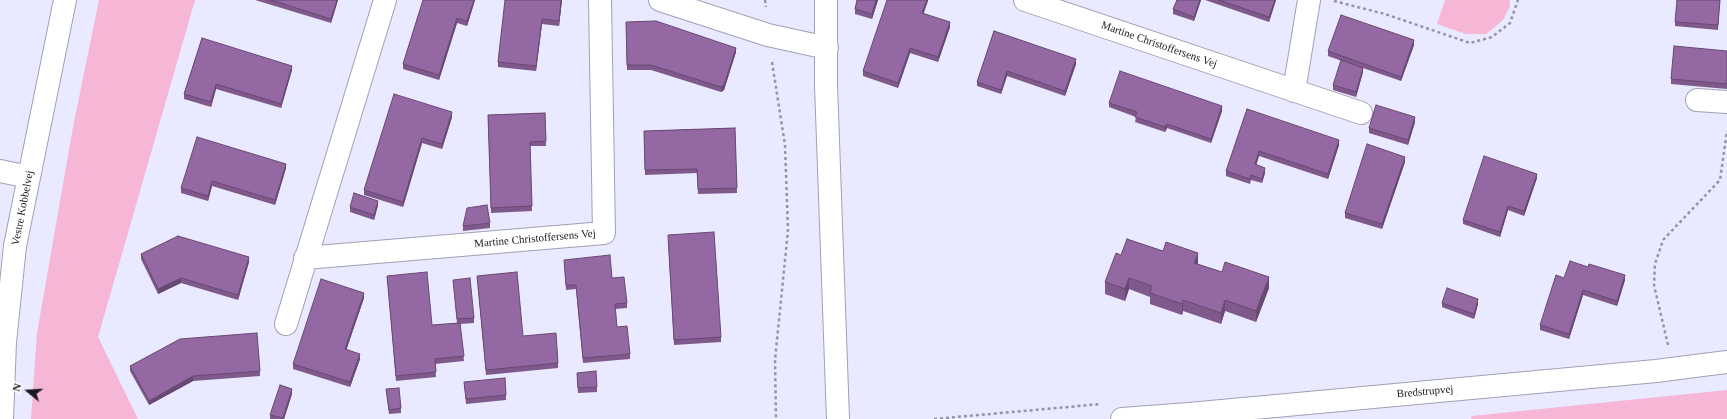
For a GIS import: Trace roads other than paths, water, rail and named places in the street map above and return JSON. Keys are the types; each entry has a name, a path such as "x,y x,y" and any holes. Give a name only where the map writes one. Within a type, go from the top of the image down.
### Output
{"street":[{"name":"Vestre Kobbelvej","path":"2,419 5,342 15,246 65,0"},
{"path":"286,324 385,0"},
{"name":"Martine Christoffersens Vej","path":"305,258 604,233 600,0"},
{"path":"660,0 768,35 827,48"},
{"path":"826,0 826,85 838,419"},
{"name":"Martine Christoffersens Vej","path":"1025,0 1361,113"},
{"path":"1294,91 1309,0"},
{"path":"1697,100 1727,102"},
{"path":"0,171 29,177"},
{"name":"Bredstrupvej","path":"1122,419 1667,370 1727,362"}]}
